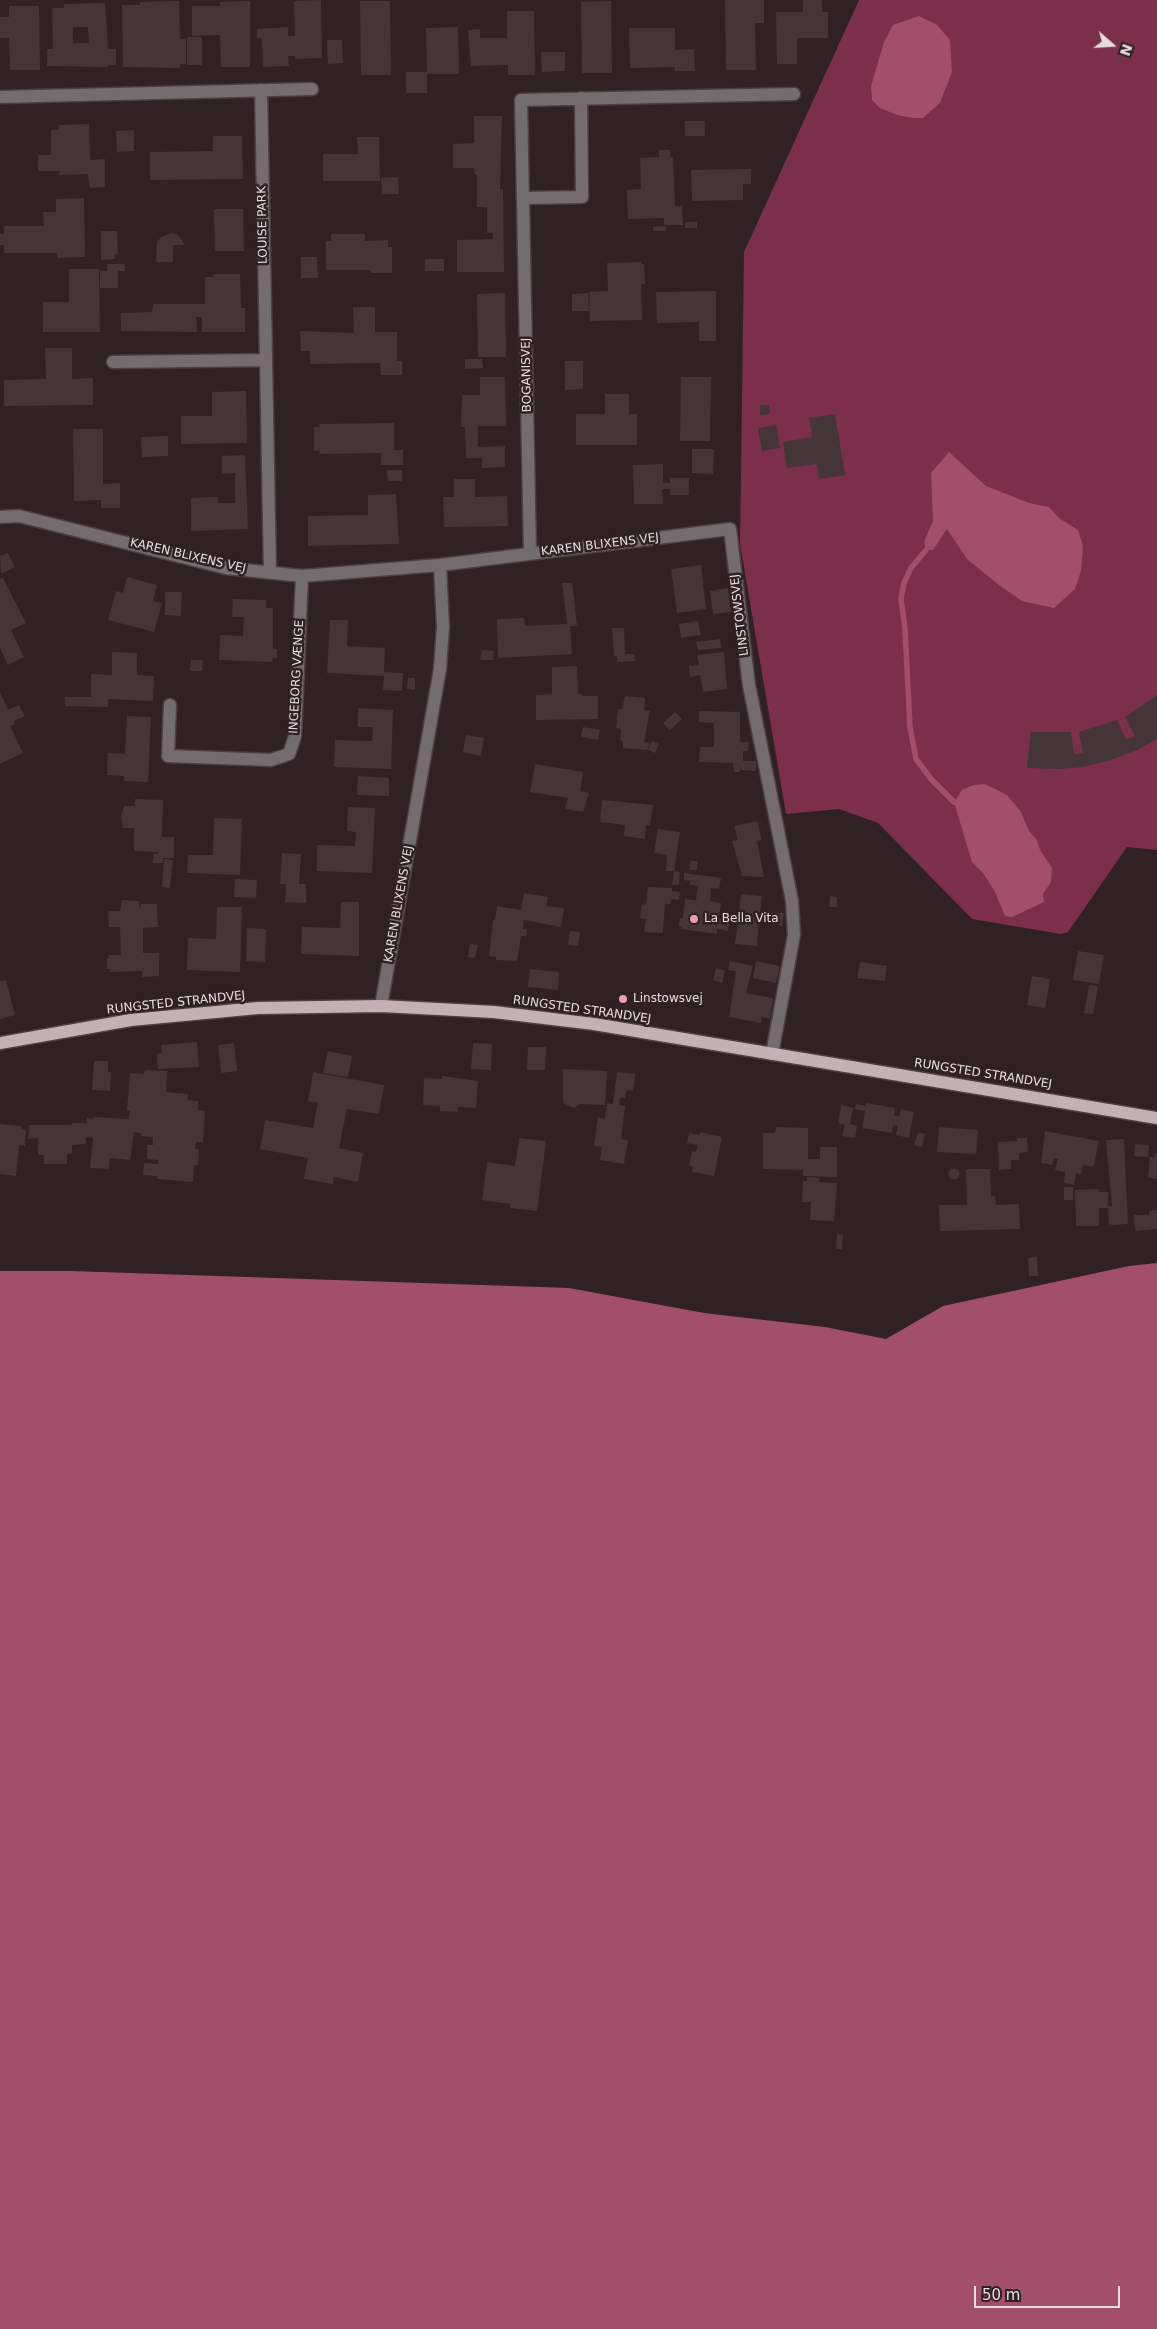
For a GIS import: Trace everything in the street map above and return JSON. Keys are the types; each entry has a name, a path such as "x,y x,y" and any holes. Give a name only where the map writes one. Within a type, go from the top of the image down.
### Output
{"main road":[{"name":"RUNGSTED STRANDVEJ","path":"0,1043 131,1020 258,1008 381,1006 494,1012 594,1024 1157,1118"}],"street":[{"path":"0,97 312,88"},
{"name":"LOUISE PARK","path":"261,90 270,573"},
{"name":"BOGANISVEJ","path":"530,553 522,100 794,94"},
{"path":"524,198 582,197 580,98"},
{"path":"114,362 266,360"},
{"name":"KAREN BLIXENS VEJ","path":"0,518 19,516 226,568 302,576 440,565 730,529"},
{"name":"LINSTOWSVEJ","path":"730,529 749,685 792,901 794,935 772,1054"},
{"name":"KAREN BLIXENS VEJ","path":"381,1006 440,669 443,627 440,565"},
{"name":"INGEBORG VÆNGE","path":"170,705 168,756 270,760 289,754 295,736 302,576"}],"shaded area":[{"path":"859,0 1157,0 1157,850 1127,847 1068,932 1061,934 972,919 878,823 839,809 786,814 740,544 744,252"},
{"path":"919,16 937,25 950,40 952,72 940,103 923,118 913,118 897,115 880,108 872,100 871,86 884,42 893,25"},
{"path":"949,452 986,486 1029,503 1049,507 1059,518 1078,530 1083,546 1081,571 1075,589 1054,608 1022,601 999,585 967,559 947,529 933,550 926,550 924,542 933,521 931,473"},
{"path":"985,784 1007,795 1021,812 1029,831 1037,840 1040,850 1052,868 1051,882 1043,894 1044,902 1012,917 1005,916 995,892 983,873 972,862 954,802 962,790 974,785"},
{"path":"1157,1263 1157,2329 0,2329 0,1271 71,1271 569,1288 704,1313 825,1327 886,1339 943,1306 1129,1266"}],"building":[{"path":"321,0 322,58 295,59 295,56 288,56 289,66 263,67 262,38 257,38 257,29 288,27 288,36 295,36 294,1"},
{"path":"725,0 764,0 764,23 755,23 756,70 726,70"},
{"path":"803,0 822,0 822,12 828,12 828,38 797,38 797,64 777,64 776,12 803,12"},
{"path":"179,1 180,39 186,39 186,64 180,64 180,68 123,67 122,5 140,5 140,2"},
{"path":"250,1 250,67 221,67 220,35 192,36 192,6 220,6 220,2"},
{"path":"360,1 390,1 391,75 361,75"},
{"path":"611,1 612,73 582,73 581,2"},
{"path":"105,3 108,49 116,49 116,65 108,65 108,67 47,66 47,49 53,49 52,8 64,8 64,4","holes":["73,27 88,27 89,43 73,43"]},
{"path":"9,6 39,6 40,70 10,70 9,38 0,38 0,17 9,17"},
{"path":"507,11 534,11 535,75 508,75 508,65 471,66 468,30 480,29 480,38 507,38"},
{"path":"458,27 459,74 427,74 427,93 406,93 406,72 427,72 426,28"},
{"path":"629,28 675,28 675,50 694,49 695,71 675,71 675,67 630,68"},
{"path":"187,37 202,37 202,65 187,65"},
{"path":"327,40 342,40 343,63 328,64"},
{"path":"541,52 565,52 565,71 542,72"},
{"path":"474,116 502,116 500,189 503,189 504,272 457,272 457,240 493,239 493,233 487,233 487,207 477,207 477,175 475,175 474,168 453,168 453,144 474,143"},
{"path":"685,121 705,121 705,136 685,136"},
{"path":"89,124 90,160 105,159 105,187 90,188 88,174 59,175 60,171 38,171 38,155 51,155 51,130 59,130 59,125"},
{"path":"134,130 134,151 117,152 116,131"},
{"path":"213,136 242,136 243,179 150,180 150,152 213,151"},
{"path":"357,137 379,137 380,181 323,181 323,154 358,154"},
{"path":"659,150 670,150 670,157 673,157 675,206 682,206 683,225 664,225 664,218 628,219 627,190 641,189 640,158 659,157"},
{"path":"751,169 751,184 743,184 743,200 692,201 691,170"},
{"path":"398,177 399,194 382,194 381,178"},
{"path":"84,198 85,257 57,258 57,253 4,253 4,245 0,245 0,234 4,234 4,226 44,226 43,212 56,212 56,199"},
{"path":"214,209 243,209 244,251 215,251"},
{"path":"685,222 697,222 697,228 685,228"},
{"path":"666,226 666,231 653,231 653,227"},
{"path":"101,231 117,231 118,254 115,254 115,259 101,260"},
{"path":"171,233 178,235 185,245 173,245 173,262 156,262 157,242 161,237"},
{"path":"331,234 365,234 365,241 388,240 388,247 392,247 392,273 371,273 371,270 326,270 326,241 331,241"},
{"path":"301,257 317,257 318,278 301,278"},
{"path":"425,259 444,259 444,271 425,271"},
{"path":"641,262 641,264 644,264 645,284 641,284 642,320 590,321 589,292 608,291 607,263"},
{"path":"107,264 125,264 125,271 118,271 118,288 100,288 100,271 107,271"},
{"path":"69,269 99,269 100,332 43,332 43,302 69,302"},
{"path":"213,274 240,274 241,308 245,308 245,332 202,332 202,317 196,317 197,332 121,331 121,313 152,312 153,304 205,304 205,277 213,277"},
{"path":"716,291 716,341 699,341 699,322 657,323 656,292"},
{"path":"505,293 506,357 478,357 477,294"},
{"path":"588,293 589,311 572,311 572,294"},
{"path":"353,307 375,307 375,332 397,332 397,361 402,361 402,375 381,375 380,363 310,364 310,351 301,351 300,331 354,333"},
{"path":"45,348 72,348 72,379 93,378 93,405 4,406 4,380 46,379"},
{"path":"465,359 482,359 483,368 465,369"},
{"path":"565,361 583,361 583,389 565,390"},
{"path":"480,377 505,377 506,426 478,426 478,447 505,446 505,467 482,468 482,458 466,458 465,427 461,427 462,395 480,395"},
{"path":"681,377 711,377 710,441 680,441"},
{"path":"246,391 247,443 181,444 181,416 212,416 212,392"},
{"path":"605,394 629,394 629,414 637,414 637,445 576,445 576,414 605,414"},
{"path":"760,405 769,405 770,414 760,415"},
{"path":"835,414 845,475 819,479 817,464 787,468 783,442 812,437 809,418"},
{"path":"394,423 394,450 403,450 403,465 381,465 381,453 319,454 320,451 314,451 314,427 319,427 319,424"},
{"path":"776,425 780,448 762,451 758,428"},
{"path":"73,429 103,429 103,484 120,483 120,508 101,508 101,500 74,501"},
{"path":"168,436 168,456 142,457 141,437"},
{"path":"692,449 714,449 713,474 692,473"},
{"path":"245,455 248,529 191,531 191,498 218,497 218,503 235,503 235,473 222,474 222,456"},
{"path":"663,464 663,483 670,483 670,478 689,478 689,495 670,495 670,489 662,489 663,504 634,504 633,465"},
{"path":"387,470 402,470 402,481 388,481"},
{"path":"454,479 475,479 475,497 507,496 508,526 444,527 443,497 454,497"},
{"path":"396,494 399,544 308,546 308,516 368,515 368,495"},
{"path":"8,553 15,567 1,574 0,556"},
{"path":"701,565 706,609 677,613 671,569"},
{"path":"127,577 157,585 153,601 162,603 154,632 108,620 116,591 123,593"},
{"path":"3,578 26,623 11,630 24,657 8,665 0,648 0,579"},
{"path":"562,583 572,583 577,626 570,626 572,654 498,658 497,619 524,618 525,626 567,624"},
{"path":"728,588 731,612 713,614 710,591"},
{"path":"165,592 182,592 181,616 165,615"},
{"path":"233,599 266,600 266,608 273,608 273,649 277,649 277,658 273,658 272,662 219,660 220,635 243,636 244,617 232,617"},
{"path":"330,620 348,620 347,646 385,648 384,672 403,673 402,691 383,690 384,676 327,673"},
{"path":"698,621 701,635 681,638 679,624"},
{"path":"612,628 624,628 625,654 634,654 635,661 617,662 617,656 614,656"},
{"path":"720,639 721,648 698,650 696,642"},
{"path":"482,650 494,651 493,660 480,660"},
{"path":"112,652 137,653 137,675 154,676 153,701 108,699 108,707 65,706 65,697 91,697 91,674 112,675"},
{"path":"724,652 727,689 703,692 700,675 690,677 689,666 699,665 697,655"},
{"path":"191,660 203,660 202,671 190,671"},
{"path":"577,666 578,694 598,696 598,719 536,720 536,695 552,694 552,667"},
{"path":"408,678 415,678 415,690 407,689"},
{"path":"0,692 8,710 19,705 25,716 14,721 15,724 10,726 23,753 0,764"},
{"path":"1157,695 1157,739 1137,750 1108,761 1082,767 1059,769 1027,768 1031,732 1071,732 1074,754 1083,753 1079,732 1117,720 1126,740 1135,736 1125,717"},
{"path":"625,696 645,698 644,710 650,711 644,742 650,743 647,750 623,748 623,741 620,740 621,729 616,728 618,709 622,709"},
{"path":"358,708 393,710 391,769 334,767 335,740 372,741 373,727 358,727"},
{"path":"699,711 740,712 740,742 749,742 748,751 743,751 743,761 756,761 756,771 741,770 740,767 740,772 734,772 733,763 699,762 700,747 714,747 714,723 699,722"},
{"path":"675,712 682,719 670,730 663,723"},
{"path":"127,716 151,717 148,782 124,781 124,776 107,775 108,753 125,754"},
{"path":"583,727 600,730 598,740 581,737"},
{"path":"466,735 484,738 481,756 463,752"},
{"path":"652,741 659,744 655,753 648,750"},
{"path":"535,764 583,772 580,791 589,793 583,812 565,809 568,798 530,792"},
{"path":"358,776 389,778 389,796 357,795"},
{"path":"135,799 163,800 162,837 174,837 174,858 163,858 163,863 153,863 154,854 158,854 158,852 134,851 134,828 123,828 121,817 124,806 135,806"},
{"path":"602,800 653,805 650,825 646,825 645,839 624,836 625,825 600,822"},
{"path":"348,807 375,808 372,873 317,871 317,845 355,846 356,832 347,831"},
{"path":"214,818 242,819 240,875 187,873 188,855 213,855"},
{"path":"757,821 762,840 757,841 764,877 742,876 732,841 738,840 734,826"},
{"path":"658,829 680,832 674,871 666,871 667,855 654,853"},
{"path":"282,853 301,854 299,884 306,884 306,903 285,902 286,884 280,884"},
{"path":"164,859 173,860 170,888 162,887"},
{"path":"691,861 698,861 697,870 689,870"},
{"path":"674,871 680,872 679,885 672,885"},
{"path":"684,873 721,878 719,889 711,888 710,901 721,903 719,918 730,919 728,931 717,929 717,934 681,929 682,927 679,926 680,918 683,918 685,899 696,900 698,886 690,885 690,881 684,880"},
{"path":"235,879 257,880 256,898 234,897"},
{"path":"648,887 672,888 672,891 680,892 679,900 671,899 670,904 665,904 663,933 644,932 646,919 640,918 642,904 646,905"},
{"path":"524,893 548,897 546,906 564,908 561,927 524,920 523,929 527,929 526,936 521,936 517,961 496,960 496,957 489,956 493,920 495,920 497,906 521,910"},
{"path":"741,894 762,896 760,912 784,913 782,926 759,921 757,946 735,944"},
{"path":"830,896 837,897 837,907 829,907"},
{"path":"122,900 139,901 139,909 141,904 157,904 158,927 143,928 143,953 159,953 159,976 142,977 142,971 110,972 110,969 107,969 107,958 109,958 109,955 121,955 120,927 109,927 108,911 120,911"},
{"path":"341,902 359,902 359,956 301,954 302,927 340,928"},
{"path":"217,907 242,907 240,972 187,970 188,938 216,939"},
{"path":"247,928 266,929 265,962 246,961"},
{"path":"570,931 580,932 578,946 568,945"},
{"path":"470,944 478,945 475,958 468,957"},
{"path":"1078,951 1104,955 1099,984 1073,980"},
{"path":"730,961 753,966 746,993 773,998 770,1019 762,1017 761,1023 729,1017 736,971 728,970"},
{"path":"756,961 780,966 776,983 753,978"},
{"path":"860,962 887,966 885,981 857,978"},
{"path":"716,968 725,971 722,983 713,980"},
{"path":"530,969 559,972 558,990 528,987"},
{"path":"1032,976 1050,979 1045,1008 1027,1005"},
{"path":"6,980 15,1015 0,1019 0,981"},
{"path":"1089,985 1098,986 1093,1014 1084,1013"},
{"path":"197,1042 199,1067 158,1069 157,1054 162,1053 161,1045"},
{"path":"234,1043 237,1071 221,1073 218,1045"},
{"path":"473,1043 492,1044 491,1070 471,1069"},
{"path":"528,1047 546,1047 545,1070 527,1070"},
{"path":"328,1051 352,1056 348,1077 323,1073"},
{"path":"94,1061 108,1061 108,1072 111,1072 110,1091 92,1090"},
{"path":"563,1069 607,1071 605,1105 580,1104 574,1108 563,1103"},
{"path":"145,1070 167,1071 166,1092 188,1094 187,1100 198,1101 198,1110 205,1111 203,1142 196,1142 195,1149 199,1149 198,1165 194,1165 193,1182 157,1179 157,1176 143,1175 144,1163 158,1164 158,1160 147,1159 147,1145 153,1145 153,1137 141,1136 141,1133 134,1132 130,1160 110,1158 109,1169 90,1168 93,1138 86,1137 86,1144 72,1145 72,1154 67,1154 67,1164 44,1164 44,1155 38,1155 38,1138 28,1139 29,1125 72,1125 71,1123 87,1123 87,1118 94,1119 94,1117 129,1119 130,1111 127,1110 130,1073 144,1074"},
{"path":"313,1072 384,1085 379,1114 347,1109 339,1148 363,1153 358,1182 334,1177 333,1184 304,1179 308,1158 260,1149 265,1120 313,1128 318,1103 308,1101"},
{"path":"617,1072 635,1074 633,1091 627,1090 625,1098 620,1098 619,1105 625,1106 621,1139 628,1140 624,1164 600,1160 602,1147 594,1146 598,1117 605,1119 607,1103 613,1104"},
{"path":"442,1076 478,1081 476,1108 458,1107 458,1112 440,1111 440,1106 423,1105 424,1078 442,1079"},
{"path":"866,1103 895,1108 894,1115 899,1117 901,1109 914,1112 909,1138 896,1135 898,1126 893,1125 892,1133 862,1128 865,1111 855,1109 856,1104 865,1106"},
{"path":"841,1105 853,1108 850,1124 857,1126 855,1138 842,1136 845,1125 838,1123"},
{"path":"0,1124 21,1126 21,1129 26,1130 25,1146 19,1145 16,1176 0,1174"},
{"path":"776,1127 808,1128 808,1159 820,1159 820,1147 837,1147 837,1177 803,1176 803,1170 763,1169 763,1133 775,1133"},
{"path":"939,1127 978,1130 976,1154 937,1152"},
{"path":"1045,1131 1099,1141 1094,1165 1092,1167 1083,1165 1081,1174 1076,1173 1074,1185 1064,1183 1065,1172 1055,1170 1058,1159 1054,1158 1052,1165 1041,1163"},
{"path":"700,1132 722,1137 714,1176 692,1172 693,1167 689,1166 692,1151 696,1152 698,1145 687,1143 689,1133 700,1135"},
{"path":"918,1132 925,1134 922,1147 914,1145"},
{"path":"519,1138 546,1141 537,1211 510,1208 510,1204 482,1200 487,1162 515,1166"},
{"path":"1017,1138 1027,1138 1028,1152 1019,1153 1019,1160 1011,1160 1011,1169 999,1170 998,1142 1017,1141"},
{"path":"1124,1139 1128,1224 1112,1225 1109,1224 1108,1206 1112,1206 1106,1140"},
{"path":"1135,1144 1149,1145 1148,1157 1134,1156"},
{"path":"1156,1153 1157,1179 1148,1177 1150,1157 1155,1157"},
{"path":"952,1169 956,1169 959,1174 958,1178 952,1179 949,1176 949,1172"},
{"path":"966,1169 990,1169 991,1196 995,1196 996,1205 1019,1204 1020,1229 940,1231 939,1205 967,1205"},
{"path":"807,1177 820,1178 819,1182 837,1183 834,1221 810,1220 811,1202 802,1202 803,1181 807,1181"},
{"path":"1064,1187 1073,1187 1073,1200 1064,1200"},
{"path":"1099,1189 1099,1192 1108,1192 1108,1208 1099,1208 1099,1226 1076,1226 1075,1190"},
{"path":"1157,1210 1157,1229 1135,1231 1134,1215 1149,1215 1149,1211"},
{"path":"837,1234 843,1235 842,1249 836,1249"},
{"path":"1037,1257 1038,1276 1029,1276 1028,1258"}],"waterway":[{"path":"926,550 911,568 904,583 901,598 905,629 910,727 916,759 931,779 954,802"}],"place":[{"name":"La Bella Vita","path":"694,919"},
{"name":"Linstowsvej","path":"623,999"}]}
